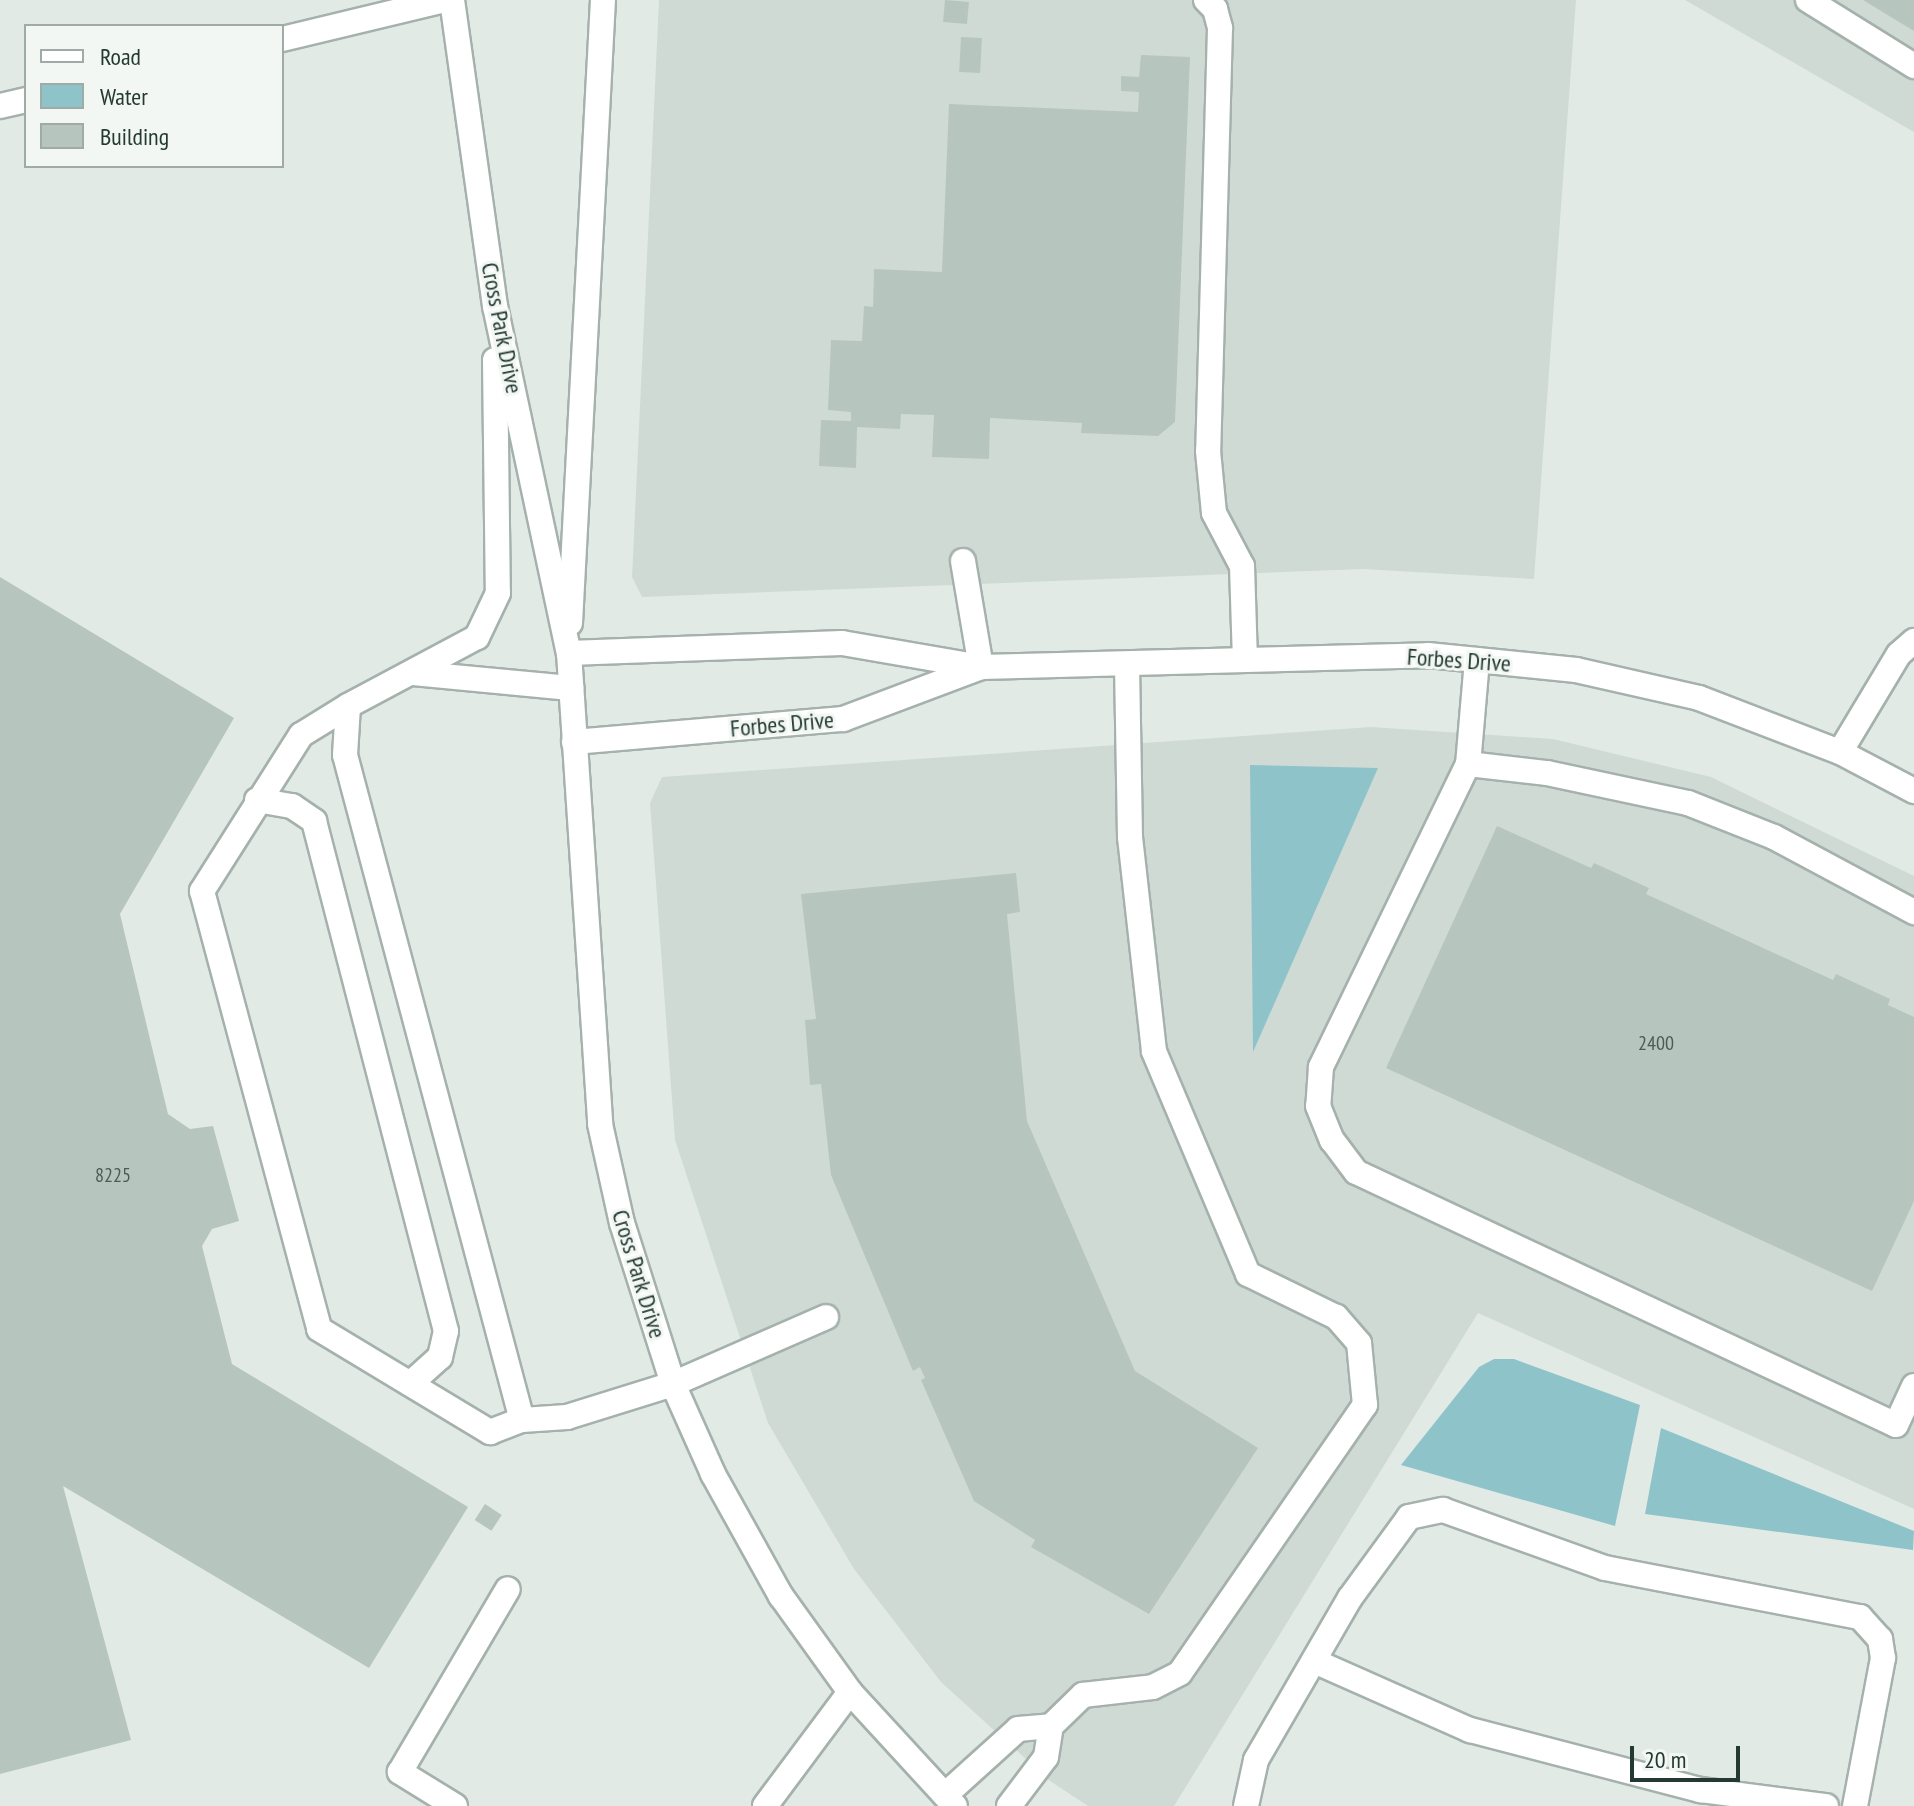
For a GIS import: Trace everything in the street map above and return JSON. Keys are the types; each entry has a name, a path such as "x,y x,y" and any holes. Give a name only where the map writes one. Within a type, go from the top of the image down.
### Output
{"street":[{"path":"284,39 445,0"},
{"name":"Cross Park Drive","path":"452,0 495,306 569,653"},
{"name":"Cross Park Drive","path":"603,0 569,653 600,1124 622,1223 673,1384 713,1474 781,1596 850,1692 950,1800"},
{"path":"1206,0 1215,9 1220,28 1208,451 1214,513 1242,566 1245,660"},
{"path":"1808,0 1914,66"},
{"path":"0,106 24,100"},
{"path":"495,306 498,593 477,637 348,706 301,735 202,891 319,1329 490,1432 522,1420 567,1417 673,1384 826,1317"},
{"path":"963,561 981,667"},
{"path":"1840,752 1899,654 1914,641"},
{"name":"Forbes Drive","path":"569,653 842,643 981,667 1428,655 1576,670 1699,698 1840,752 1914,791"},
{"path":"1477,660 1468,764 1321,1067 1318,1106 1332,1140 1356,1172 1896,1425 1914,1386"},
{"path":"1009,1806 1046,1757 1051,1726 1083,1695 1153,1687 1180,1673 1365,1405 1359,1343 1336,1317 1248,1274 1154,1051 1130,837 1127,664"},
{"name":"Forbes Drive","path":"574,742 843,719 981,667"},
{"path":"412,673 571,688"},
{"path":"348,706 345,755 522,1420"},
{"path":"1468,764 1547,773 1688,803 1774,837 1914,912"},
{"path":"257,800 292,806 314,821 446,1331 440,1357 410,1384"},
{"path":"1246,1806 1256,1760 1314,1661 1394,1535 1423,1511 1461,1513 1605,1568 1845,1611 1872,1626 1883,1658 1855,1806"},
{"path":"455,1806 400,1772 508,1589"},
{"path":"1314,1661 1470,1730 1701,1790 1826,1806"},
{"path":"765,1806 850,1692"},
{"path":"950,1800 1018,1729 1051,1726"}],"shaded area":[{"path":"659,0 1576,0 1534,579 1363,569 642,597 632,577"},
{"path":"1685,0 1914,0 1914,132"},
{"path":"1371,727 1553,739 1711,777 1914,876 1914,1509 1478,1313 1174,1806 1088,1806 1050,1781 941,1682 854,1569 768,1423 675,1140 650,803 662,777"}],"water":[{"path":"1250,765 1378,768 1253,1052"},
{"path":"1494,1359 1514,1359 1640,1405 1615,1526 1401,1465 1479,1367"},
{"path":"1661,1428 1914,1531 1913,1550 1645,1514"}],"building":[{"path":"945,0 969,2 967,24 943,22"},
{"path":"1863,0 1914,0 1914,31"},
{"path":"961,37 982,38 980,73 959,72"},
{"path":"1141,55 1190,57 1175,422 1158,436 1081,433 1082,423 990,418 989,459 932,457 934,415 901,414 900,429 857,427 856,468 819,466 821,420 851,421 851,412 828,410 831,340 862,341 864,306 873,307 874,269 942,272 949,104 1138,112 1139,92 1121,91 1121,76 1139,77"},
{"path":"0,577 234,718 120,914 168,1114 190,1129 213,1126 239,1221 212,1229 202,1246 232,1364 468,1507 369,1668 63,1486 131,1740 0,1774"},
{"path":"1497,826 1591,868 1594,863 1649,888 1646,894 1833,980 1836,974 1890,999 1888,1005 1914,1017 1914,1201 1872,1291 1386,1068"},
{"path":"1016,873 1020,912 1007,914 1027,1121 1135,1371 1258,1448 1149,1614 1031,1547 1035,1540 974,1501 921,1380 925,1378 920,1367 913,1371 831,1175 821,1084 810,1085 805,1020 816,1019 801,894"},
{"path":"485,1504 502,1515 491,1531 475,1520"}]}
